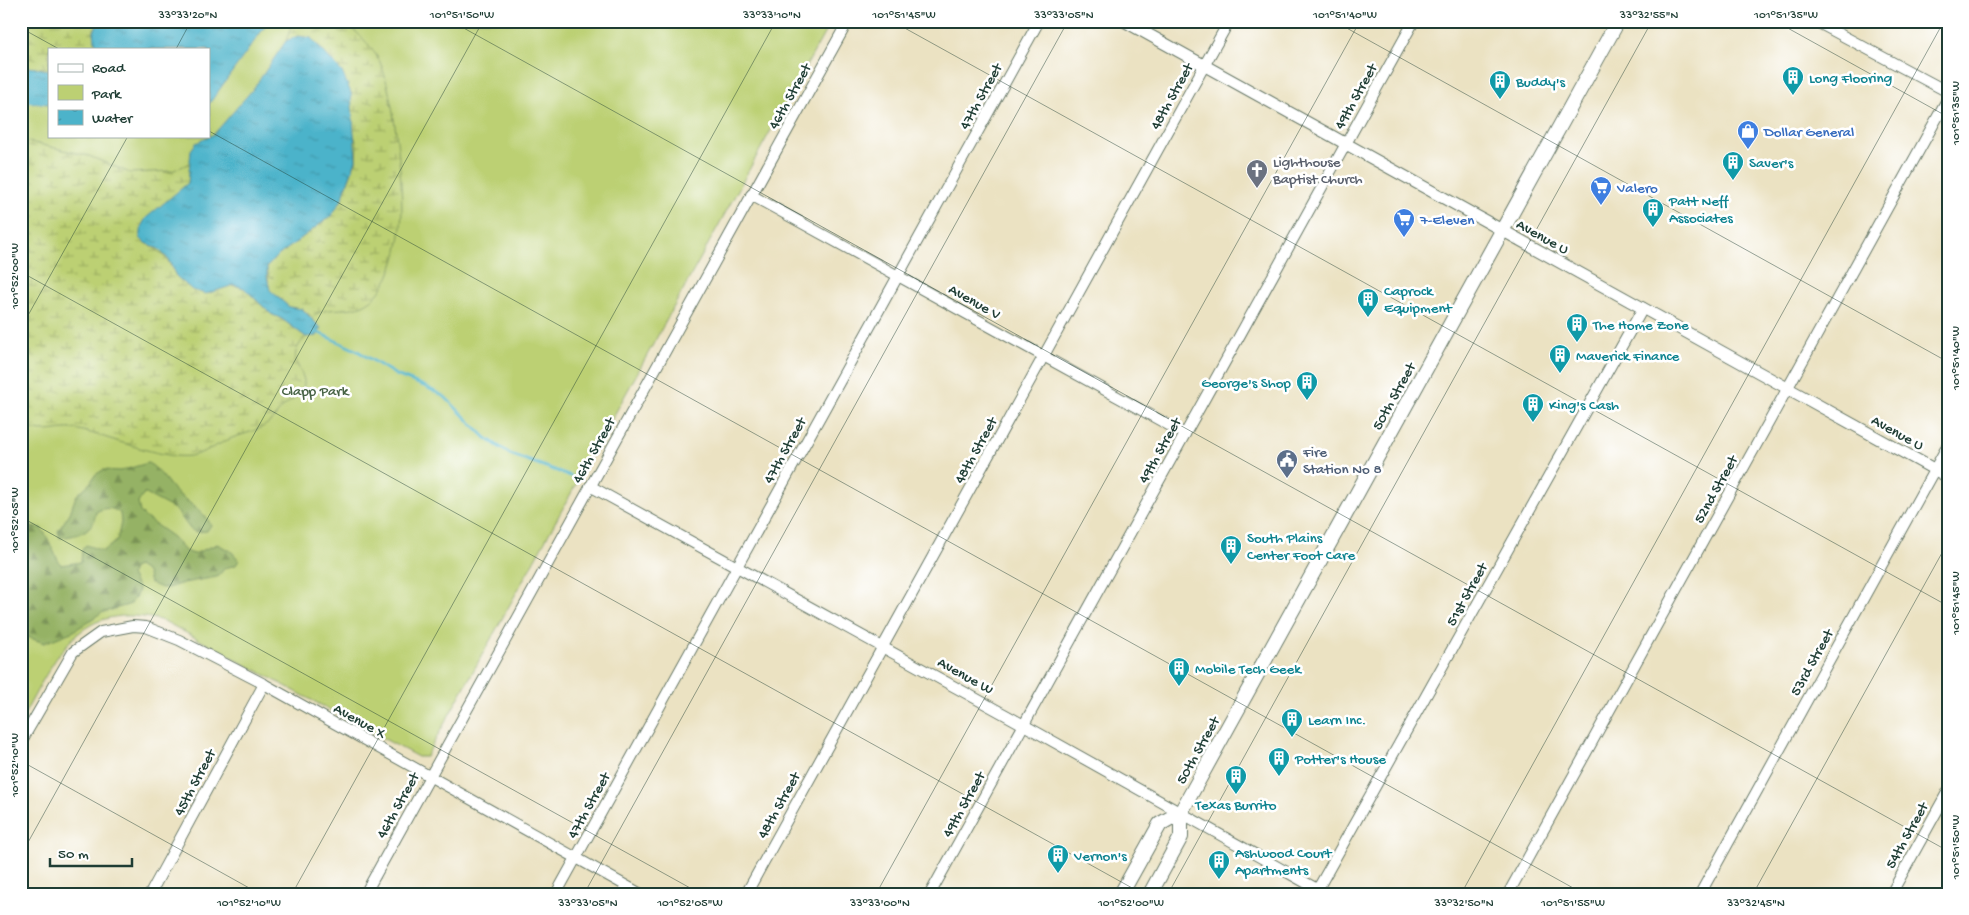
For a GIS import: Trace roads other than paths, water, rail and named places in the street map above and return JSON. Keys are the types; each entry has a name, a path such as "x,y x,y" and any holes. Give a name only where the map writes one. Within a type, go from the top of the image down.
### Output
{"main road":[{"name":"50th Street","path":"1150,894 1181,838 1181,812 1618,21"},
{"path":"1121,894 1160,824 1181,812"}],"street":[{"name":"46th Street","path":"364,894 848,21"},
{"name":"47th Street","path":"556,894 1038,21"},
{"name":"Avenue U","path":"1124,21 1948,477"},
{"name":"48th Street","path":"746,894 1229,21"},
{"name":"49th Street","path":"930,894 1414,21"},
{"path":"1815,21 1948,92"},
{"name":"52nd Street","path":"1508,894 1948,98"},
{"name":"Avenue V","path":"751,195 1185,434"},
{"name":"51st Street","path":"1320,892 1643,308"},
{"name":"53rd Street","path":"1700,894 1948,445"},
{"name":"Avenue W","path":"590,486 1181,812 1320,892"},
{"name":"Avenue X","path":"21,742 63,666 73,652 101,632 133,626 161,632 264,684 641,894"},
{"name":"45th Street","path":"150,894 264,684"},
{"name":"54th Street","path":"1891,894 1948,791"}],"water":[{"path":"98,21 269,21 210,103 210,48 96,48 94,32"},
{"path":"298,36 311,38 342,72 351,93 356,160 341,201 332,215 275,258 267,267 270,290 289,307 302,309 321,328 317,336 306,337 282,319 271,314 244,288 234,285 206,294 192,290 176,276 168,259 159,249 145,243 140,238 142,225 146,218 188,183 191,150 196,143 210,138 214,134 253,89 286,41"},
{"path":"21,66 48,70 48,104 21,102"}],"waterway":[{"path":"319,333 356,350 396,375 445,397 486,438 510,454 571,476"}],"place":[{"name":"Long Flooring","path":"1793,96"},
{"name":"Buddy's","path":"1500,100"},
{"name":"Dollar General","path":"1748,150"},
{"name":"Saver's","path":"1733,181"},
{"name":"Lighthouse Baptist Church","path":"1257,189"},
{"name":"Valero","path":"1601,206"},
{"name":"Patt Neff Associates","path":"1653,228"},
{"name":"7-Eleven","path":"1404,238"},
{"name":"Caprock Equipment","path":"1368,318"},
{"name":"The Home Zone","path":"1577,343"},
{"name":"Maverick Finance","path":"1560,374"},
{"name":"George's Shop","path":"1307,401"},
{"name":"King's Cash","path":"1533,423"},
{"name":"Fire Station No 8","path":"1287,479"},
{"name":"South Plains Center Foot Care","path":"1231,565"},
{"name":"Mobile Tech Geek","path":"1179,687"},
{"name":"Learn Inc.","path":"1292,738"},
{"name":"Potter's House","path":"1279,777"},
{"name":"Texas Burrito","path":"1236,795"},
{"name":"Vernon's","path":"1058,874"},
{"name":"Ashwood Court Apartments","path":"1219,880"}],"park label":[{"name":"Clapp Park","path":"315,390"}]}
